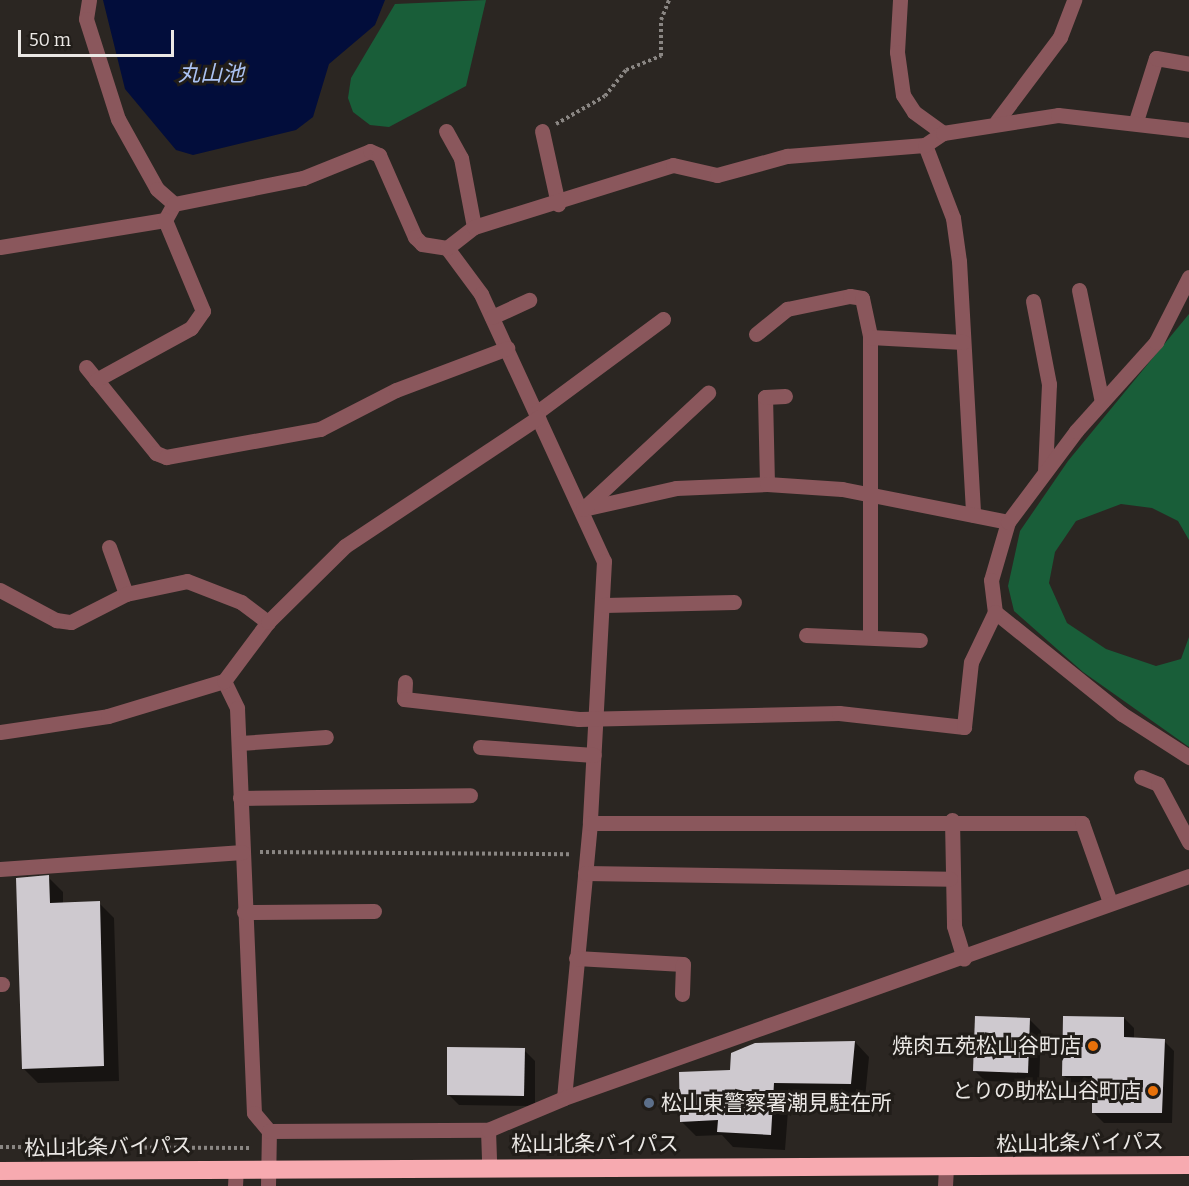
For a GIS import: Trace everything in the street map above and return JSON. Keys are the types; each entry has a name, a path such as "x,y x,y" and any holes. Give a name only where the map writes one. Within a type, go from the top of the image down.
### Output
{"highway":[{"name":"松山北条バイパス","path":"0,1171 236,1177 268,1167 1189,1165"}],"street":[{"path":"89,0 86,18 118,119 157,189 174,204"},
{"path":"900,0 897,73 903,95 914,112 943,132"},
{"path":"997,121 1060,37 1074,0"},
{"path":"1136,121 1156,58 1189,64"},
{"path":"165,220 174,204 303,178 370,151 379,154 415,237 422,244 447,248 474,227 558,204 634,173 673,165 717,175 787,156 925,145 943,132 997,121 1021,123 1058,115 1136,121 1189,130"},
{"path":"446,131 460,158 474,227"},
{"path":"542,131 558,204"},
{"path":"925,145 952,218 963,342 973,515"},
{"path":"0,247 165,220"},
{"path":"96,380 191,328 203,311 165,220"},
{"path":"447,248 492,317 583,508 604,561 604,605 590,824 564,1098"},
{"path":"405,682 404,699 482,700 596,718 839,713 964,728 970,662 995,612 991,580 1008,522 1102,402 1156,342 1189,277"},
{"path":"1079,290 1102,402"},
{"path":"756,334 788,309 850,296 862,298 870,337 872,496 870,637"},
{"path":"492,317 529,300"},
{"path":"1033,302 1049,384 1045,472"},
{"path":"0,732 108,716 224,681 268,622 345,546 537,415 663,319"},
{"path":"870,337 963,342"},
{"path":"86,367 156,453 166,457 320,429 396,390 507,348"},
{"path":"583,508 708,393"},
{"path":"767,484 765,397 785,396"},
{"path":"583,508 676,488 767,484 872,496 1008,522"},
{"path":"109,548 126,594"},
{"path":"0,590 56,620 71,622 126,594 187,581 241,602 268,622"},
{"path":"604,605 734,602"},
{"path":"995,612 1122,714 1189,757"},
{"path":"806,636 920,640"},
{"path":"224,681 237,708 254,1113 269,1131 268,1186"},
{"path":"240,744 326,737"},
{"path":"480,747 594,755"},
{"path":"1141,777 1158,784 1189,842"},
{"path":"240,798 470,795"},
{"path":"590,824 952,820 1082,823 1110,902"},
{"path":"952,820 950,879 954,926 964,958"},
{"path":"0,869 242,852"},
{"path":"585,873 950,879"},
{"path":"269,1131 488,1130 564,1098 964,958 1110,902 1189,876"},
{"path":"244,912 374,911"},
{"path":"576,958 683,964 682,994"},
{"path":"488,1130 489,1167"},
{"path":"945,1186 946,1167"}],"path":[{"path":"542,131 605,96 626,70 661,56 661,20 669,0"},
{"path":"242,852 587,854"}],"green space":[{"path":"486,0 466,86 389,127 370,125 353,112 348,98 351,78 395,4"},
{"path":"1189,314 1189,540 1178,521 1152,508 1121,504 1076,521 1055,552 1049,583 1067,623 1106,649 1156,666 1181,659 1189,637 1189,747 1083,672 1014,611 1008,586 1020,531 1068,461"}],"water":[{"name":"丸山池","path":"103,0 385,0 375,25 329,64 313,117 296,130 193,155 176,150 125,89"}],"building":[{"path":"49,875 50,903 100,901 104,1066 22,1069 16,878"},
{"path":"975,1016 1030,1018 1028,1073 973,1071"},
{"name":"焼肉五苑松山谷町店","path":"1063,1016 1124,1017 1124,1037 1165,1039 1162,1113 1092,1113 1092,1076 1062,1076"},
{"path":"855,1041 851,1084 774,1083 771,1135 717,1132 718,1120 680,1122 679,1072 730,1070 731,1053 755,1043"},
{"path":"447,1047 525,1048 524,1096 447,1095"}],"place":[{"name":"焼肉五苑松山谷町店","path":"1093,1046"},
{"name":"とりの助松山谷町店","path":"1153,1091"},
{"name":"松山東警察署潮見駐在所","path":"649,1103"}]}
